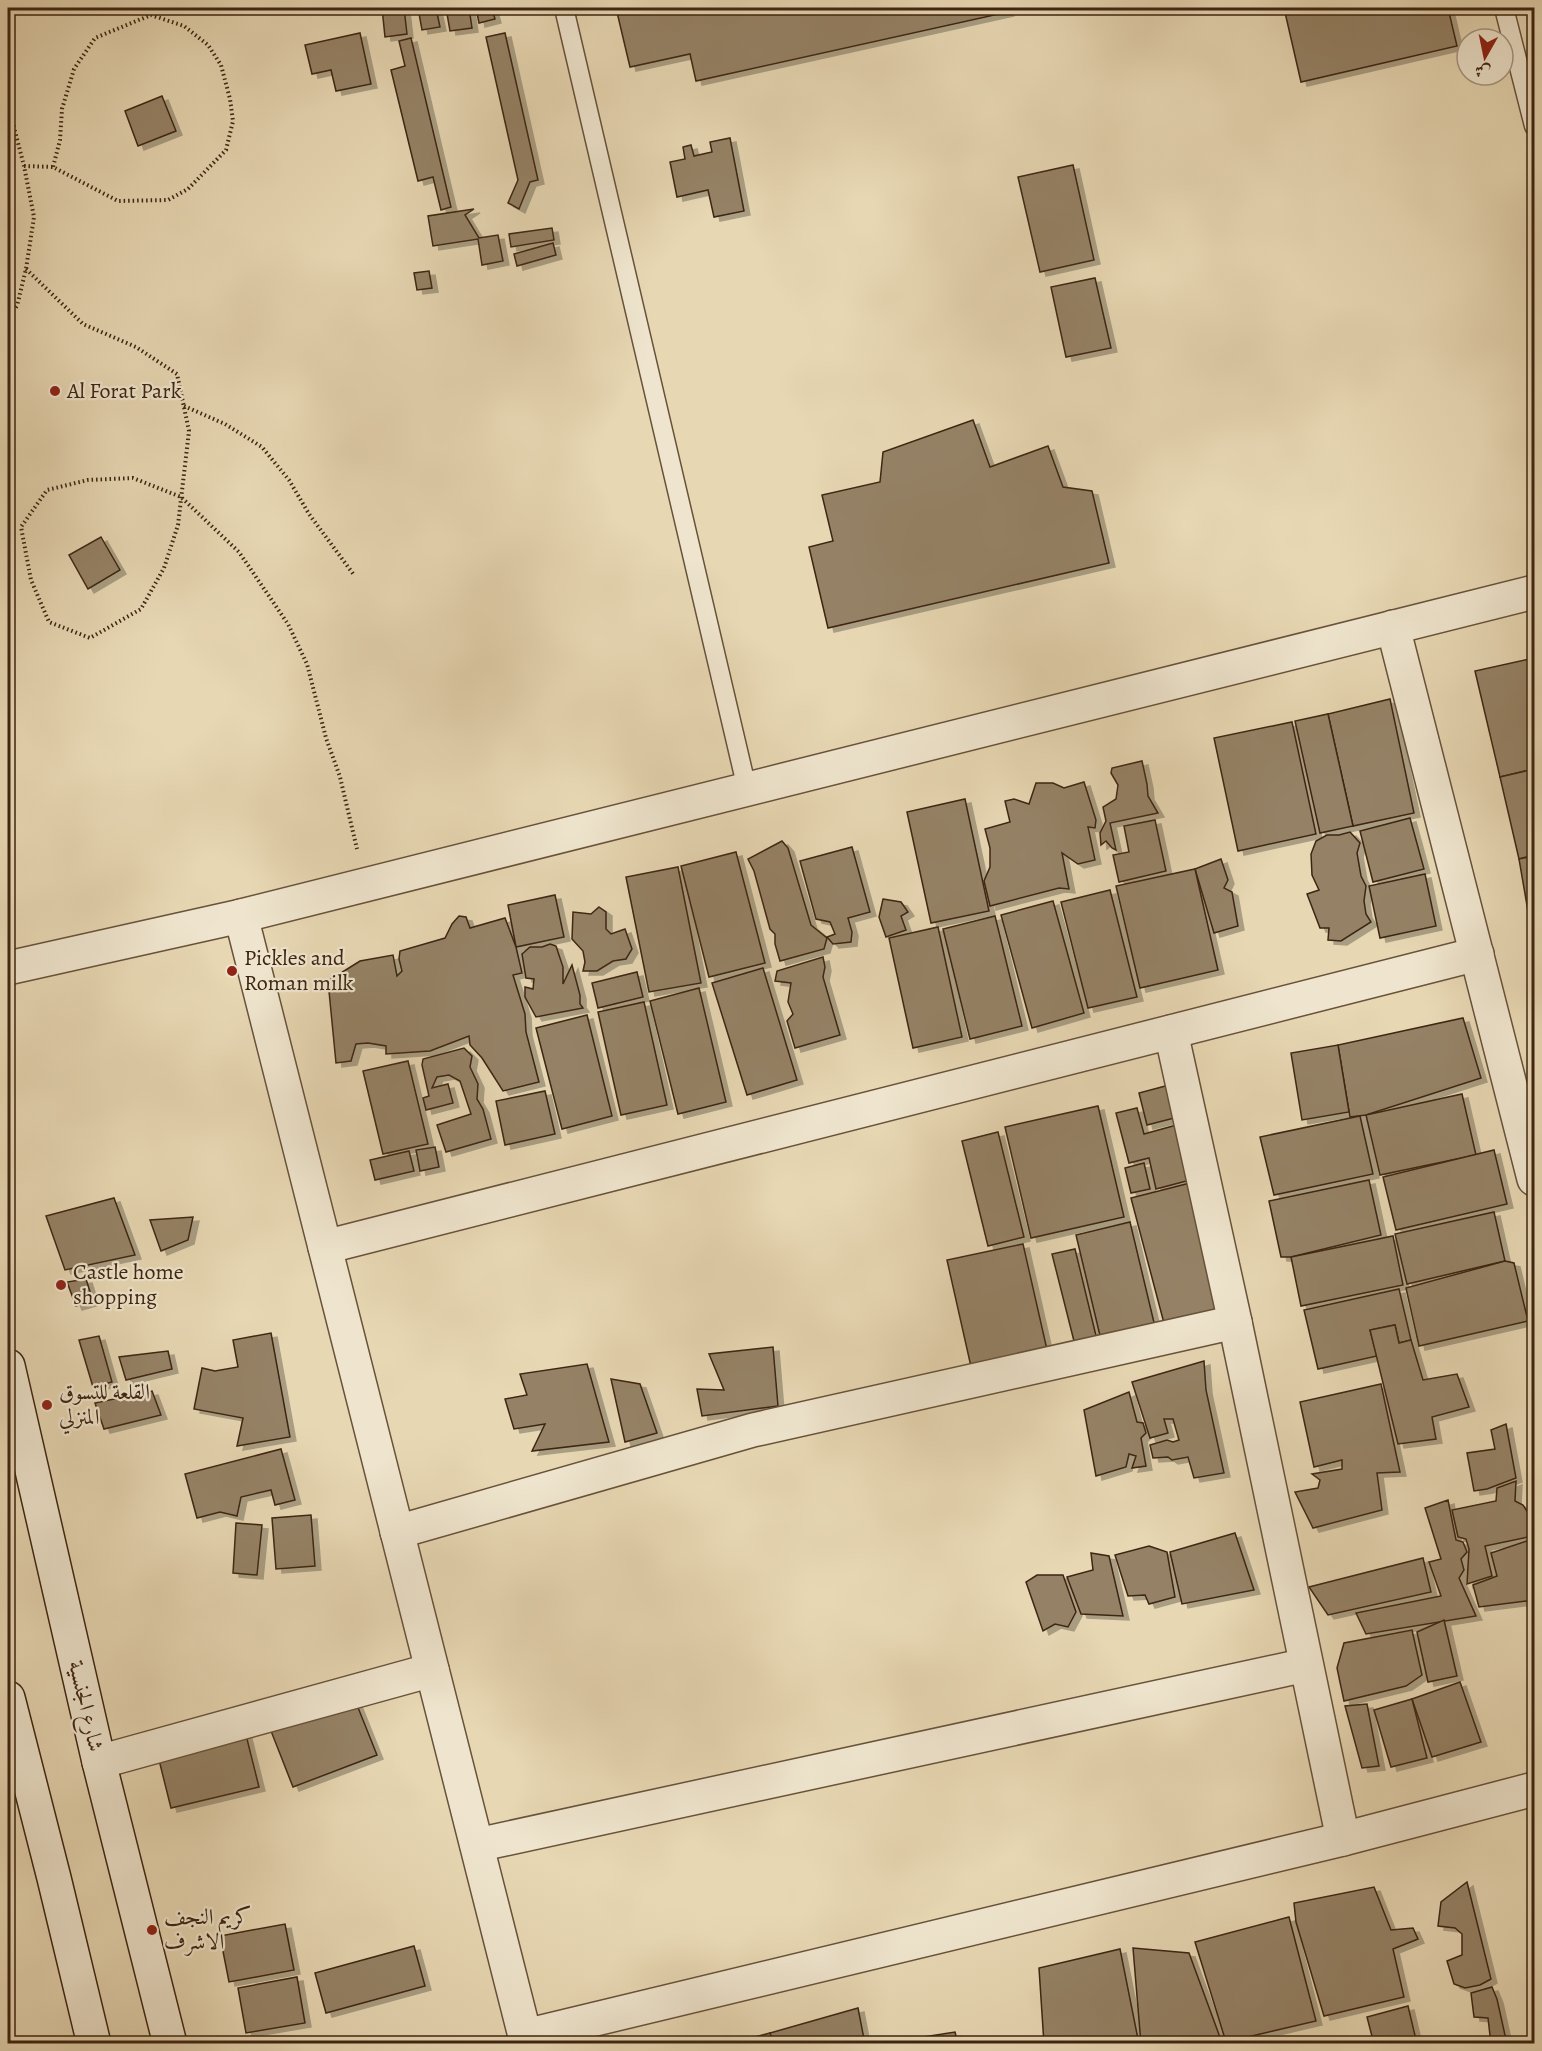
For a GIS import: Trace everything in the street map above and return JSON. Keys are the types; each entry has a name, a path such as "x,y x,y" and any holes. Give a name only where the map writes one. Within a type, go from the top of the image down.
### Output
{"street":[{"path":"8,968 242,916 1534,592"},
{"path":"1393,627 1534,1179"},
{"path":"242,916 526,2040 1343,1839 1534,1789"},
{"path":"325,1246 1477,954"},
{"path":"1171,1032 1235,1322 1343,1839"},
{"path":"397,1532 753,1430 1235,1322"},
{"name":"شارع الجنسية","path":"8,1366 99,1762 170,2043"},
{"path":"477,1845 1306,1665"},
{"path":"99,1762 432,1670"},
{"path":"8,1698 94,2043"}],"lane":[{"path":"564,8 747,789"},
{"path":"1504,8 1534,126"}],"path":[{"path":"24,166 53,167 118,201 168,200 188,189 226,150 233,121 221,65 208,45 184,26 151,15 95,38 74,69 62,110 60,140 53,167"},
{"path":"8,104 34,217 26,269 17,306 8,316"},
{"path":"26,269 83,324 136,347 177,374 189,431 181,497 178,525 164,568 141,609 90,638 49,622 32,580 21,527 47,490 88,480 133,478 181,497 239,552 288,624 308,664 326,738 340,777 366,885"},
{"path":"183,405 225,423 262,447 289,480 309,514 354,575"}],"building":[{"path":"382,8 404,8 407,34 385,37"},
{"path":"418,8 436,8 440,27 422,30"},
{"path":"446,8 469,8 472,28 450,31"},
{"path":"476,8 492,8 495,19 479,23"},
{"path":"616,8 1007,8 1008,12 696,81 690,54 630,67"},
{"path":"1284,8 1448,8 1455,46 1301,82"},
{"path":"360,33 371,84 336,91 331,70 312,74 305,45"},
{"path":"505,33 538,180 530,182 519,209 508,203 518,180 486,37"},
{"path":"411,38 451,207 441,210 433,177 418,181 391,70 405,66 399,41"},
{"path":"162,96 176,131 138,146 125,111"},
{"path":"730,138 744,211 714,217 708,190 677,197 670,162 685,159 683,147 691,145 694,156 712,152 710,142"},
{"path":"1073,165 1094,260 1040,272 1018,177"},
{"path":"474,209 465,215 479,238 498,235 503,261 482,265 478,239 433,246 428,216"},
{"path":"552,228 554,240 511,247 509,234"},
{"path":"553,243 556,255 517,266 514,254"},
{"path":"429,271 432,288 417,290 414,273"},
{"path":"1095,278 1111,348 1066,357 1051,287"},
{"path":"973,420 990,467 1048,446 1063,487 1092,491 1109,563 828,628 809,547 833,541 822,495 880,482 883,452"},
{"path":"101,537 120,570 88,589 69,555"},
{"path":"1534,658 1534,769 1500,777 1475,671"},
{"path":"1390,699 1414,813 1353,826 1328,714"},
{"path":"1328,714 1353,826 1320,833 1295,721"},
{"path":"1292,722 1316,834 1238,851 1214,738"},
{"path":"1142,761 1148,796 1158,813 1110,823 1116,850 1106,841 1101,845 1100,833 1106,821 1103,807 1116,799 1118,785 1111,773 1112,768"},
{"path":"1534,769 1534,855 1519,859 1500,777"},
{"path":"1084,782 1096,820 1095,828 1088,827 1095,860 1078,864 1062,853 1069,889 1059,888 990,906 984,881 990,867 990,848 985,829 1010,822 1005,801 1014,799 1029,804 1036,783 1053,783 1064,788"},
{"path":"965,799 989,911 931,923 907,812"},
{"path":"1410,818 1424,869 1373,882 1360,831"},
{"path":"1155,820 1166,871 1119,882 1113,855 1129,852 1124,826"},
{"path":"1350,832 1360,843 1357,853 1361,876 1366,886 1364,901 1366,914 1371,922 1341,941 1328,940 1329,928 1320,928 1307,894 1319,890 1312,875 1311,854 1316,841 1327,835"},
{"path":"782,841 788,848 811,925 827,938 824,949 780,961 775,944 775,934 770,929 754,871 748,859"},
{"path":"852,847 870,912 848,918 852,932 851,942 833,944 827,937 835,934 830,922 816,919 800,861"},
{"path":"736,852 765,963 709,977 681,866"},
{"path":"1534,856 1534,946 1519,859"},
{"path":"1221,859 1228,880 1224,888 1232,892 1238,926 1214,933 1195,869"},
{"path":"678,867 701,983 649,992 626,877"},
{"path":"1195,869 1218,970 1140,988 1116,886"},
{"path":"1425,874 1436,926 1380,938 1369,886"},
{"path":"1110,890 1137,997 1088,1008 1061,902"},
{"path":"555,895 564,937 516,947 508,905"},
{"path":"883,899 901,902 908,912 901,916 906,930 886,937 879,917"},
{"path":"1053,901 1084,1013 1032,1028 1001,915"},
{"path":"599,907 606,912 606,929 611,934 625,929 632,949 626,959 613,961 597,971 583,971 585,962 583,951 572,939 573,912 591,914"},
{"path":"459,916 466,917 470,928 505,918 516,947 522,973 513,975 525,1014 526,1032 539,1082 503,1091 482,1058 470,1045 469,1036 430,1051 386,1054 386,1046 356,1044 351,1061 336,1063 328,981 360,961 393,955 397,976 402,971 400,951 445,938"},
{"path":"995,916 1022,1026 970,1039 943,929"},
{"path":"938,927 962,1037 913,1048 889,938"},
{"path":"550,944 556,946 563,967 563,984 572,965 580,995 580,1004 583,1008 536,1017 525,997 525,987 533,989 534,979 526,978 522,954 530,947"},
{"path":"823,957 825,967 823,977 840,1035 795,1048 787,1021 793,1014 788,1002 791,983 775,981 777,971"},
{"path":"763,968 797,1080 747,1095 712,983"},
{"path":"637,972 643,997 598,1008 592,983"},
{"path":"699,988 726,1102 678,1114 650,1001"},
{"path":"644,1002 667,1105 621,1115 598,1012"},
{"path":"587,1015 612,1116 562,1129 536,1028"},
{"path":"1463,1018 1481,1078 1366,1115 1350,1117 1338,1045"},
{"path":"1338,1045 1349,1112 1302,1120 1291,1053"},
{"path":"464,1048 472,1056 470,1067 478,1084 477,1099 483,1109 491,1139 446,1152 437,1125 471,1114 460,1081 449,1075 437,1077 432,1088 448,1084 453,1103 426,1110 423,1098 429,1096 422,1065 423,1059"},
{"path":"408,1061 428,1144 383,1154 363,1071"},
{"path":"1173,1084 1182,1116 1147,1125 1139,1093"},
{"path":"545,1091 555,1134 505,1145 496,1101"},
{"path":"1462,1094 1476,1155 1380,1175 1366,1115"},
{"path":"1098,1106 1124,1217 1031,1238 1005,1127"},
{"path":"1137,1108 1144,1134 1180,1124 1194,1179 1156,1189 1149,1158 1129,1163 1116,1113"},
{"path":"1360,1116 1373,1174 1274,1195 1260,1137"},
{"path":"998,1132 1024,1237 988,1246 962,1141"},
{"path":"435,1147 439,1167 420,1171 416,1150"},
{"path":"1494,1150 1507,1204 1396,1230 1383,1177"},
{"path":"409,1151 414,1171 375,1180 370,1160"},
{"path":"1144,1163 1150,1189 1131,1193 1125,1168"},
{"path":"1369,1180 1381,1235 1291,1257 1281,1257 1269,1201"},
{"path":"1194,1182 1227,1311 1165,1327 1131,1198"},
{"path":"114,1198 135,1255 65,1270 46,1216"},
{"path":"1494,1212 1505,1261 1407,1284 1395,1234"},
{"path":"193,1217 188,1240 161,1251 150,1220"},
{"path":"1130,1222 1156,1331 1102,1344 1076,1235"},
{"path":"1393,1236 1403,1285 1301,1306 1291,1257"},
{"path":"1023,1244 1048,1354 972,1371 947,1260"},
{"path":"1075,1249 1098,1344 1076,1349 1052,1254"},
{"path":"1505,1261 1514,1263 1528,1321 1419,1346 1406,1288"},
{"path":"86,1279 93,1301 76,1306 67,1282"},
{"path":"1399,1289 1411,1340 1399,1343 1395,1325 1370,1330 1377,1356 1318,1369 1304,1310"},
{"path":"1395,1325 1399,1343 1411,1340 1423,1380 1457,1374 1469,1407 1432,1417 1436,1439 1398,1444 1370,1330"},
{"path":"271,1333 290,1437 237,1446 243,1418 194,1409 202,1368 215,1371 238,1367 233,1340"},
{"path":"99,1336 112,1382 93,1387 79,1340"},
{"path":"773,1347 778,1406 702,1416 697,1389 724,1390 709,1354"},
{"path":"168,1351 172,1369 126,1380 119,1357"},
{"path":"1204,1361 1206,1390 1224,1473 1194,1478 1188,1457 1172,1460 1168,1457 1153,1458 1150,1445 1167,1440 1173,1442 1179,1440 1173,1419 1164,1419 1168,1433 1150,1438 1132,1382"},
{"path":"587,1364 609,1442 532,1451 545,1424 514,1429 505,1399 527,1395 520,1374"},
{"path":"611,1379 640,1384 657,1433 625,1442"},
{"path":"1381,1384 1400,1472 1377,1473 1382,1510 1313,1528 1295,1492 1318,1488 1320,1480 1312,1474 1342,1469 1342,1460 1314,1467 1300,1402"},
{"path":"152,1391 161,1415 104,1429 95,1403"},
{"path":"1129,1392 1137,1422 1143,1423 1146,1433 1141,1438 1146,1466 1132,1468 1136,1456 1129,1454 1126,1467 1096,1476 1084,1410"},
{"path":"1506,1424 1516,1478 1487,1489 1474,1491 1467,1453 1495,1449 1491,1430"},
{"path":"281,1449 295,1500 275,1505 271,1490 241,1497 237,1516 220,1512 197,1518 185,1474"},
{"path":"1516,1481 1515,1501 1523,1505 1534,1522 1533,1536 1485,1546 1492,1576 1467,1584 1469,1549 1466,1539 1458,1537 1452,1510 1496,1501 1497,1488"},
{"path":"1448,1500 1456,1540 1463,1542 1467,1552 1461,1559 1464,1570 1459,1578 1476,1616 1366,1634 1356,1613 1441,1596 1429,1562 1441,1559 1425,1508"},
{"path":"311,1515 315,1566 276,1569 272,1518"},
{"path":"236,1523 262,1525 257,1575 233,1573"},
{"path":"1235,1533 1254,1590 1182,1604 1170,1552"},
{"path":"1530,1540 1534,1553 1534,1600 1479,1607 1473,1585 1497,1576 1491,1553"},
{"path":"1149,1546 1167,1552 1175,1597 1149,1604 1145,1595 1128,1596 1115,1555"},
{"path":"1091,1553 1109,1556 1123,1616 1081,1614 1067,1577 1093,1570"},
{"path":"1423,1558 1431,1592 1328,1615 1309,1587"},
{"path":"1037,1575 1063,1575 1076,1612 1068,1627 1055,1624 1043,1631 1026,1582"},
{"path":"1444,1620 1457,1676 1428,1682 1417,1632"},
{"path":"1412,1630 1422,1675 1406,1686 1344,1701 1337,1668 1344,1643"},
{"path":"1460,1682 1481,1742 1432,1757 1412,1699"},
{"path":"1412,1699 1427,1758 1391,1767 1374,1710"},
{"path":"355,1700 377,1755 293,1787 271,1731"},
{"path":"1367,1704 1379,1766 1362,1768 1345,1706"},
{"path":"246,1735 259,1787 171,1808 158,1756"},
{"path":"1467,1882 1491,1979 1480,1985 1465,1988 1454,1984 1447,1961 1462,1955 1462,1934 1455,1928 1438,1926 1441,1902"},
{"path":"1374,1887 1391,1930 1413,1928 1418,1939 1393,1949 1404,1997 1324,2016 1296,1922 1294,1903"},
{"path":"1289,1917 1316,2021 1226,2042 1195,1942"},
{"path":"285,1924 294,1970 229,1982 220,1936"},
{"path":"414,1946 425,1986 326,2013 315,1973"},
{"path":"1133,1948 1189,1953 1221,2040 1208,2044 1141,2044"},
{"path":"1120,1949 1139,2044 1044,2044 1039,1968"},
{"path":"297,1977 305,2023 246,2033 238,1988"},
{"path":"1492,1987 1507,2044 1491,2044 1488,2018 1474,2017 1471,1993"},
{"path":"1408,2006 1417,2044 1374,2044 1367,2017"},
{"path":"858,2008 865,2044 773,2044 770,2033"},
{"path":"955,2032 958,2044 878,2044"},
{"path":"770,2033 773,2044 729,2044"}],"place":[{"name":"Al Forat Park","path":"55,391"},
{"name":"Pickles and Roman milk","path":"232,971"},
{"name":"Castle home shopping","path":"61,1285"},
{"name":"القلعة للتسوق المنزلي","path":"47,1405"},
{"name":"كريم النجف الاشرف","path":"152,1930"}]}
